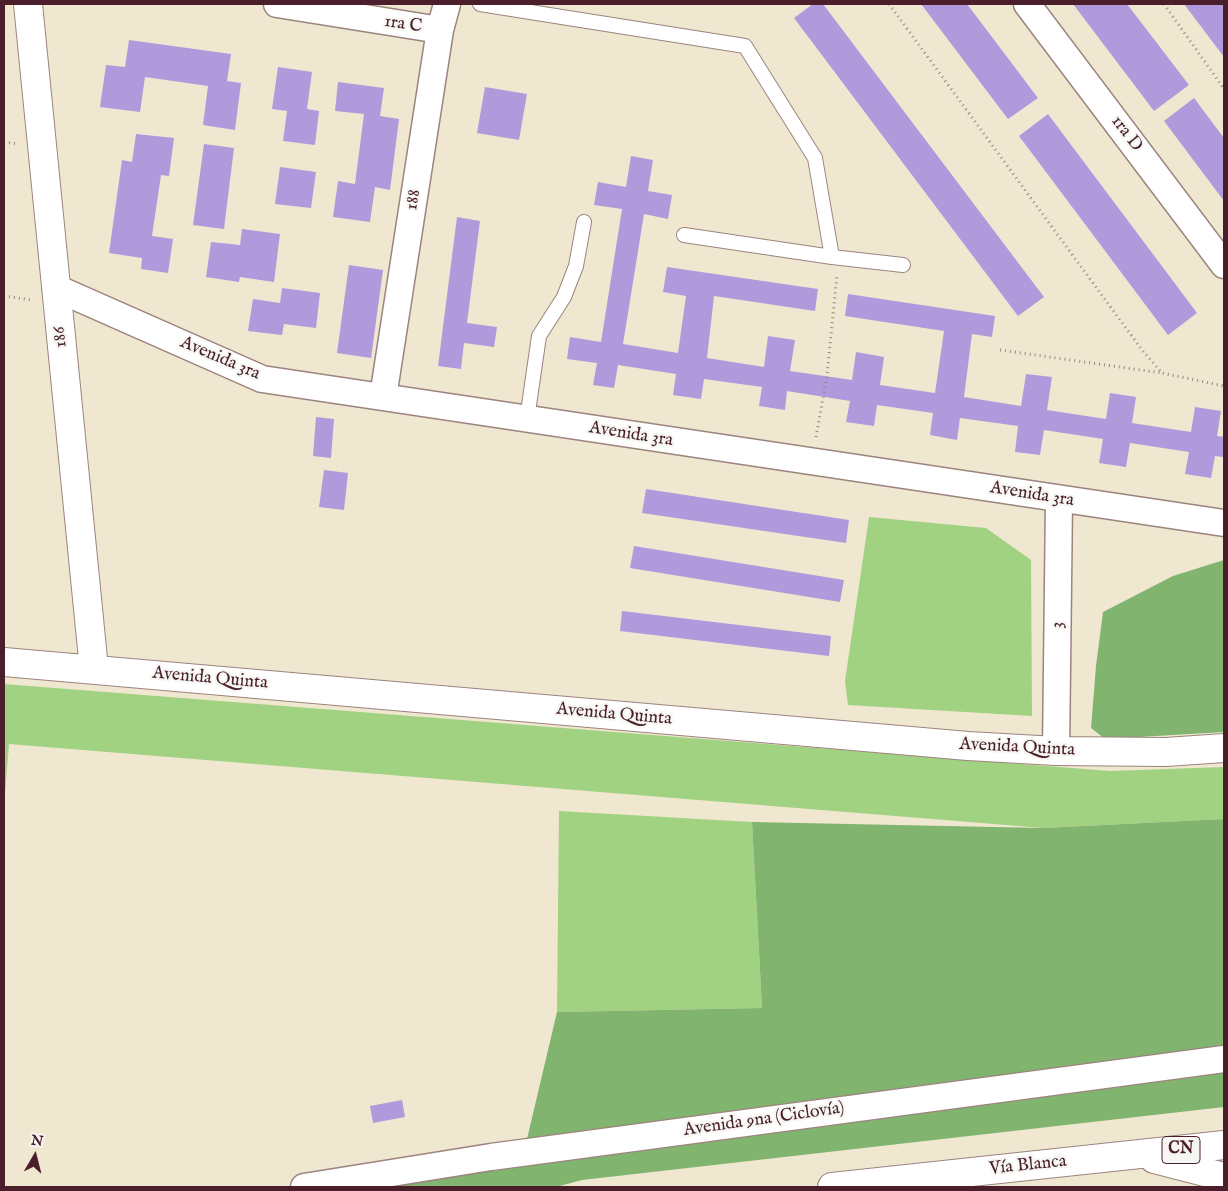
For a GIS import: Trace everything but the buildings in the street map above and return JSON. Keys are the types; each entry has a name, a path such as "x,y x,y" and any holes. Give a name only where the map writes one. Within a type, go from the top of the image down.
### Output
{"main road":[{"name":"186","path":"28,4 94,669"},
{"name":"Avenida Quinta","path":"4,662 968,746 1056,751 1166,752 1224,748"},
{"name":"Vía Blanca","path":"832,1187 861,1186 1224,1145"},
{"path":"1138,1154 1224,1177"}],"street":[{"name":"1ra C","path":"277,4 440,30"},
{"name":"188","path":"383,397 440,30 448,4"},
{"name":"1ra D","path":"1027,4 1224,265"},
{"name":"Avenida 3ra","path":"56,288 262,378 1059,500 1224,523"},
{"name":"3","path":"1056,751 1059,500"},
{"name":"Avenida 9na (Ciclovía)","path":"304,1187 492,1157 1224,1058"}],"lane":[{"path":"480,4 745,46 815,158 832,257"},
{"path":"527,419 539,336 564,297 576,266 584,222"},
{"path":"684,235 832,257 904,265"}],"path":[{"path":"889,4 1142,350 1162,374"},
{"path":"1164,4 1224,89"},
{"path":"812,462 827,376 837,274 832,257"},
{"path":"1000,350 1162,374 1224,386"}],"green space":[{"path":"869,517 986,528 1031,560 1032,716 848,705 845,681"},
{"path":"1224,560 1224,732 1105,739 1091,728 1103,612 1173,576"},
{"path":"4,684 1110,771 1224,767 1224,819 1043,828 9,744 4,807"},
{"path":"559,811 752,822 762,1008 557,1012"},
{"path":"1224,819 1224,1107 582,1180 556,1187 299,1187 523,1156 557,1012 762,1008 752,822 1043,828"}]}
